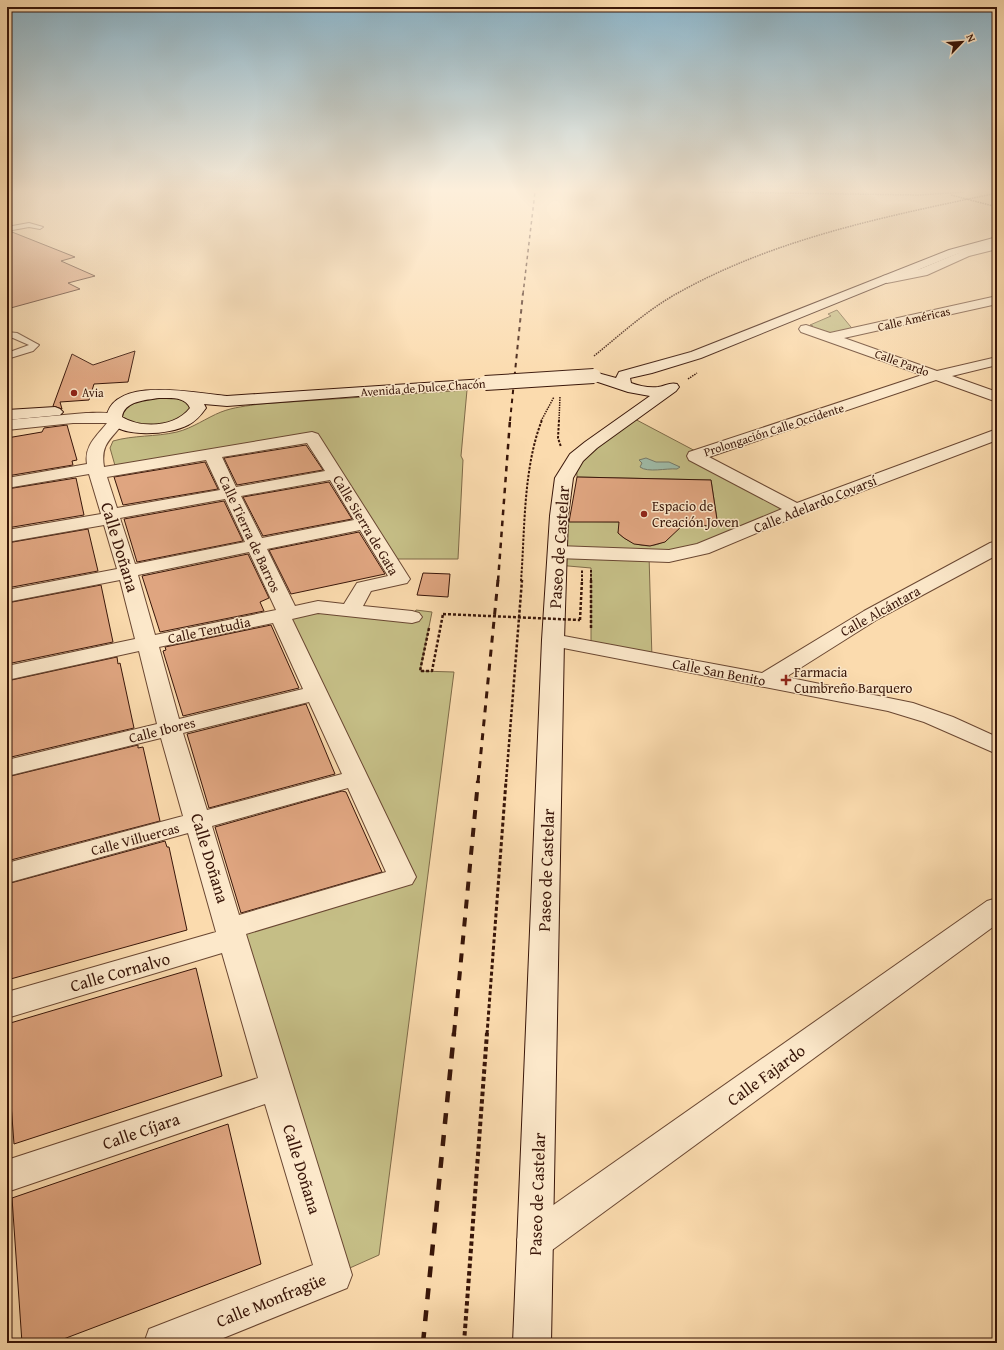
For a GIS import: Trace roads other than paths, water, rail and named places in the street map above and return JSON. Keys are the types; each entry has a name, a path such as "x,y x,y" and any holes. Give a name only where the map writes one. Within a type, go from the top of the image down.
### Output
{"street":[{"path":"629,379 750,333 946,255"},
{"path":"886,279 923,272 963,255"},
{"name":"Calle Américas","path":"830,337 997,300"},
{"name":"Calle Pardo","path":"806,329 997,397"},
{"path":"629,379 651,391 677,379 750,333"},
{"path":"938,375 997,361"},
{"path":"629,379 661,371 677,379"},
{"name":"Prolongación Calle Occidente","path":"796,510 695,456 938,375"},
{"name":"Avenida de Dulce Chacón","path":"194,406 229,403 252,399 594,376 629,379"},
{"name":"Paseo de Castelar","path":"621,423 635,408 637,399 629,379"},
{"name":"Paseo de Castelar","path":"532,1343 553,640 559,516 564,478 576,458 621,423 640,412 677,379"},
{"path":"7,415 89,408 146,395 172,394 194,406 180,423 167,426 136,428 101,441"},
{"name":"Calle Doñana","path":"134,398 117,408 115,419 94,455 97,471 128,572 170,728 232,933 276,1086 334,1275"},
{"path":"55,412 81,412 115,419 128,426 136,428"},
{"path":"7,426 40,423 66,418 96,417 115,419"},
{"name":"Calle Adelardo Covarsí","path":"557,552 669,556 702,550 796,510 997,434"},
{"name":"Calle Sierra de Gata","path":"212,454 312,437 400,579 364,587 350,610"},
{"path":"7,483 212,454"},
{"name":"Calle Tierra de Barros","path":"212,454 255,545 316,693 356,778"},
{"path":"7,536 335,474"},
{"path":"7,596 366,523"},
{"name":"Calle Alcántara","path":"765,681 871,615 997,547"},
{"name":"Calle Tentudia","path":"7,673 318,606 412,617"},
{"name":"Calle San Benito","path":"553,640 890,704 922,712 947,721 997,746"},
{"name":"Calle Ibores","path":"7,768 316,693"},
{"name":"Calle Villuercas","path":"7,873 199,822 356,778"},
{"name":"Calle Cornalvo","path":"7,1005 402,877 356,778"},
{"name":"Calle Fajardo","path":"535,1240 997,909"},
{"name":"Calle Cíjara","path":"7,1176 276,1086"},
{"name":"Calle Monfragüe","path":"163,1343 334,1275"}],"lane":[{"path":"7,335 14,335 35,346 7,356"}],"railway":[{"path":"523,294 528,255"},
{"path":"510,421 523,293"},
{"path":"498,581 510,420"},
{"path":"478,782 498,580"},
{"path":"454,1034 478,781"},
{"path":"423,1343 454,1033"}],"place":[{"name":"Avia","path":"74,393"},
{"name":"Espacio de Creación Joven","path":"644,514"},
{"name":"Farmacia Cumbreño Barquero","path":"786,680"}]}
